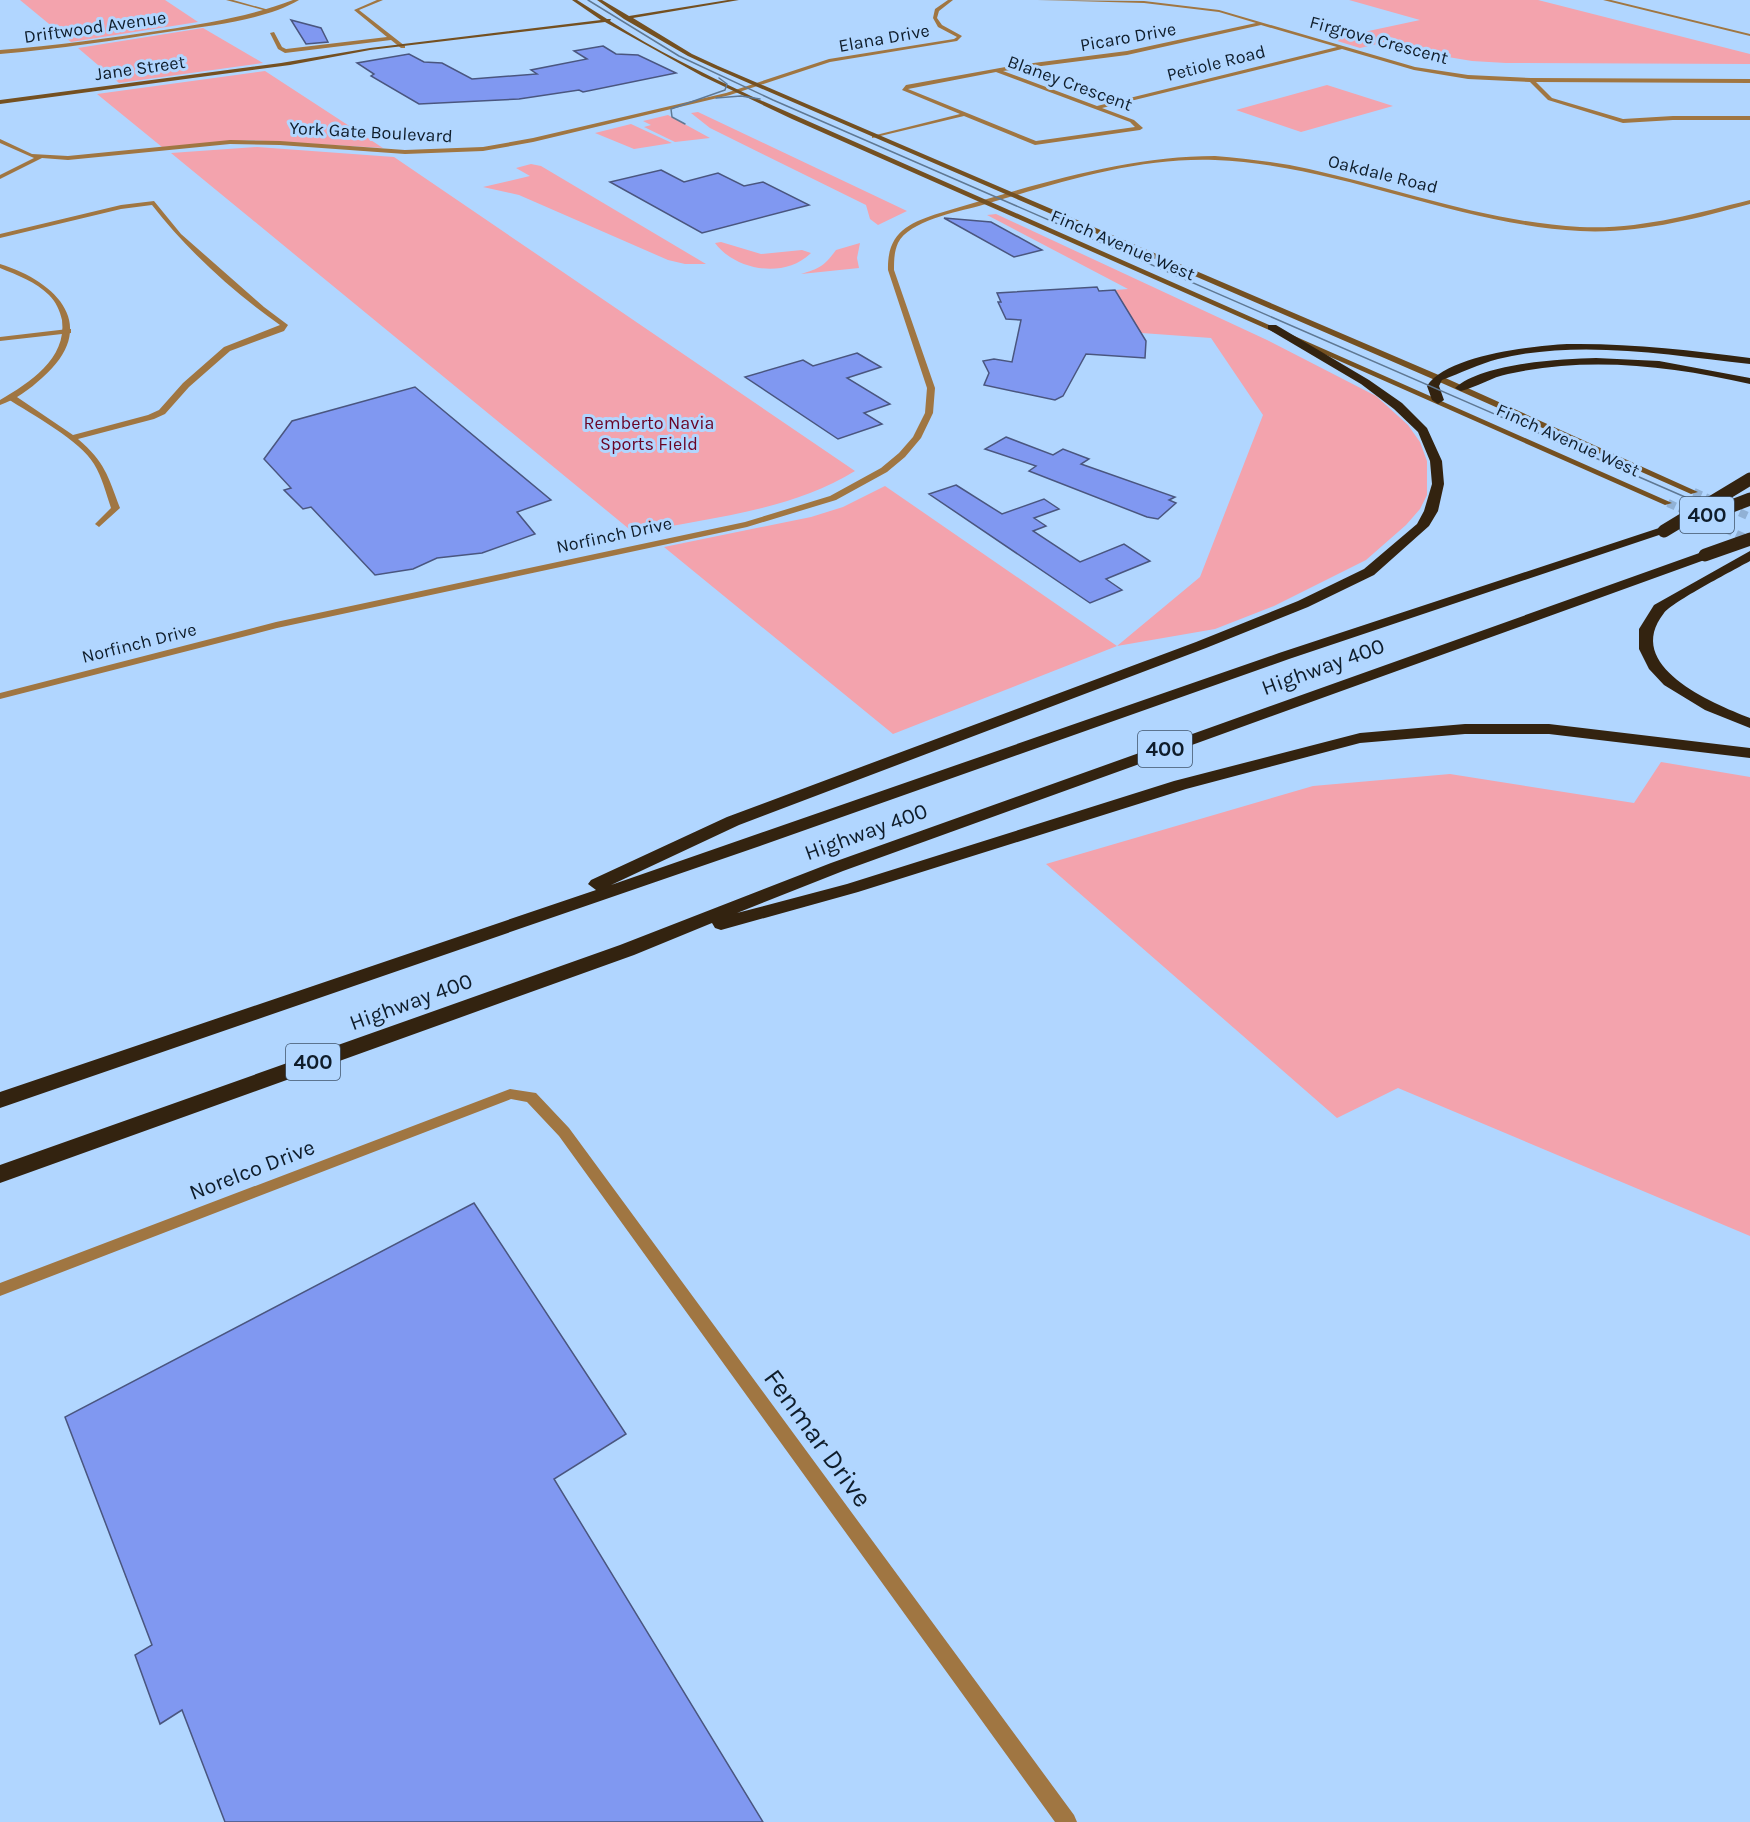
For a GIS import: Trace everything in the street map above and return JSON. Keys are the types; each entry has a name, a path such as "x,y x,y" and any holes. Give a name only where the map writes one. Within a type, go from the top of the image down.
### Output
{"highway":[{"path":"514,923 733,821 1190,649 1303,604 1369,572 1422,526 1431,511 1438,484 1436,461 1423,431 1398,406 1365,382 1272,327"},
{"path":"1438,400 1433,386 1438,378 1479,361 1506,354 1562,348 1617,347 1750,361"},
{"path":"1461,388 1502,372 1574,363 1666,365 1705,369 1750,381"},
{"path":"1665,531 1750,479"},
{"name":"Highway 400","path":"0,1100 754,842 1284,656 1665,531 1750,499"},
{"name":"Highway 400","path":"0,1174 627,950 837,867 1750,539"},
{"path":"1750,555 1659,608 1649,620 1644,632 1644,643 1652,663 1672,683 1712,708 1750,723"},
{"path":"627,950 852,888 1180,785 1360,738 1465,729 1549,729 1750,753"}],"main road":[{"name":"Finch Avenue West","path":"574,0 663,56 738,91 1668,503"},
{"name":"Finch Avenue West","path":"599,0 690,56 1438,378 1694,492"},
{"name":"Jane Street","path":"0,102 628,17 737,0"},
{"name":"Jane Street","path":"603,19 622,14 705,5"}],"street":[{"path":"228,0 267,10"},
{"name":"Driftwood Avenue","path":"0,52 90,43 223,21 297,0"},
{"path":"381,0 356,10 403,47"},
{"name":"Elana Drive","path":"758,86 829,61 956,40 960,37 945,29 935,18 937,10 951,0"},
{"name":"Firgrove Crescent","path":"1039,0 1174,4 1223,12 1436,73 1478,78 1750,81"},
{"path":"1174,4 1195,0"},
{"path":"1605,0 1750,35"},
{"name":"Picaro Drive","path":"998,71 1127,53 1263,23"},
{"path":"273,33 280,48 288,51 392,38"},
{"name":"Petiole Road","path":"1096,108 1344,47"},
{"name":"Blaney Crescent","path":"998,71 1096,108 1137,123 1140,128 1035,143 906,92 905,88 998,71"},
{"path":"1531,80 1550,99 1623,121 1673,118 1750,118"},
{"name":"York Gate Boulevard","path":"0,141 17,152 40,157 91,158 230,142 280,143 405,152 483,149 533,140 758,86"},
{"path":"874,137 962,115"},
{"path":"0,177 40,157"},
{"name":"Oakdale Road","path":"985,202 1096,170 1162,159 1215,158 1271,163 1504,218 1580,229 1666,224 1750,202"},
{"name":"Norfinch Drive","path":"0,696 276,625 747,524 833,498 884,470 902,455 917,438 929,413 931,388 891,270 889,253 897,238 911,226 985,202"},
{"path":"0,236 121,207 154,203 179,235 261,309 284,325 281,329 227,349 186,385 162,412 135,423 72,438"},
{"path":"0,266 30,276 43,285 67,317 68,331 57,361 36,381 0,403"},
{"path":"0,272 8,268"},
{"path":"0,339 68,331"},
{"path":"11,397 72,438 99,465 116,508 99,524"},
{"name":"Norelco Drive","path":"0,1290 510,1094 521,1094"},
{"name":"Fenmar Drive","path":"521,1094 531,1097 564,1132 1067,1822"}],"green space":[{"path":"20,0 165,0 198,22 71,42"},
{"path":"1349,0 1538,0 1750,54 1750,64 1506,63 1442,56 1390,41 1360,48 1331,39 1420,20"},
{"path":"203,28 263,63 119,83 78,48"},
{"path":"265,71 383,148 249,140 162,147 97,94"},
{"path":"1327,85 1393,106 1301,132 1236,110"},
{"path":"698,112 907,211 878,225 870,219 866,205 710,128 691,113"},
{"path":"668,115 710,138 675,142 644,127 651,125 643,121"},
{"path":"631,124 672,143 634,149 595,133"},
{"name":"Remberto Navia Sports Field","path":"257,147 394,157 855,471 830,485 776,504 634,533 171,153"},
{"path":"531,164 541,166 706,264 685,264 668,260 519,195 483,187 530,176 516,168"},
{"path":"996,214 1267,340 1376,396 1408,425 1420,442 1427,461 1427,495 1420,509 1406,525 1366,560 1274,606 1215,629 1117,646 1200,577 1263,415 1211,338 1114,331 1115,290 1128,289 987,215"},
{"path":"721,242 761,254 802,250 811,253 788,266 775,269 761,268 735,260 724,253 715,243"},
{"path":"860,243 857,258 859,268 801,274 822,266 836,250"},
{"path":"885,486 1117,646 893,734 664,547 811,517 843,507"},
{"path":"1661,762 1750,777 1750,1236 1398,1088 1337,1118 1046,864 1313,786 1450,774 1634,803"}],"building":[{"path":"291,20 321,28 328,42 306,44"},
{"path":"603,46 616,54 638,55 676,73 583,92 579,90 519,99 419,104 371,76 374,74 357,63 409,54 424,62 442,63 472,79 537,74 531,70 587,59 574,51"},
{"path":"661,170 684,182 718,173 744,186 763,182 809,205 702,233 610,182"},
{"path":"944,218 991,222 1042,250 1014,257"},
{"path":"1097,287 1099,291 1115,290 1146,341 1145,358 1086,354 1063,396 1055,400 984,385 989,373 983,361 994,359 1012,362 1021,320 1006,319 998,302 1001,302 997,293"},
{"path":"857,353 881,367 847,378 890,404 864,413 882,424 838,439 745,377 803,360 813,366"},
{"path":"415,387 551,500 517,512 535,534 482,553 437,558 413,569 375,575 311,507 303,509 284,490 291,488 264,459 292,421"},
{"path":"1006,437 1053,455 1063,449 1089,459 1081,464 1175,497 1169,500 1176,503 1158,519 1147,517 1029,471 1036,466 985,449"},
{"path":"956,485 1002,514 1044,499 1059,509 1034,518 1046,526 1033,531 1080,562 1124,544 1150,561 1106,579 1122,590 1090,603 929,494"},
{"path":"474,1203 626,1434 554,1479 763,1822 225,1822 182,1710 160,1724 135,1655 152,1645 65,1417"}],"tunnel":[{"path":"1694,492 1750,517"},
{"path":"1668,503 1750,540"}],"tram line":[{"path":"588,0 679,56 773,100 1685,497"},
{"path":"685,124 672,117 671,109 725,90 727,84 719,78"},
{"path":"716,98 741,96 760,99"}]}
